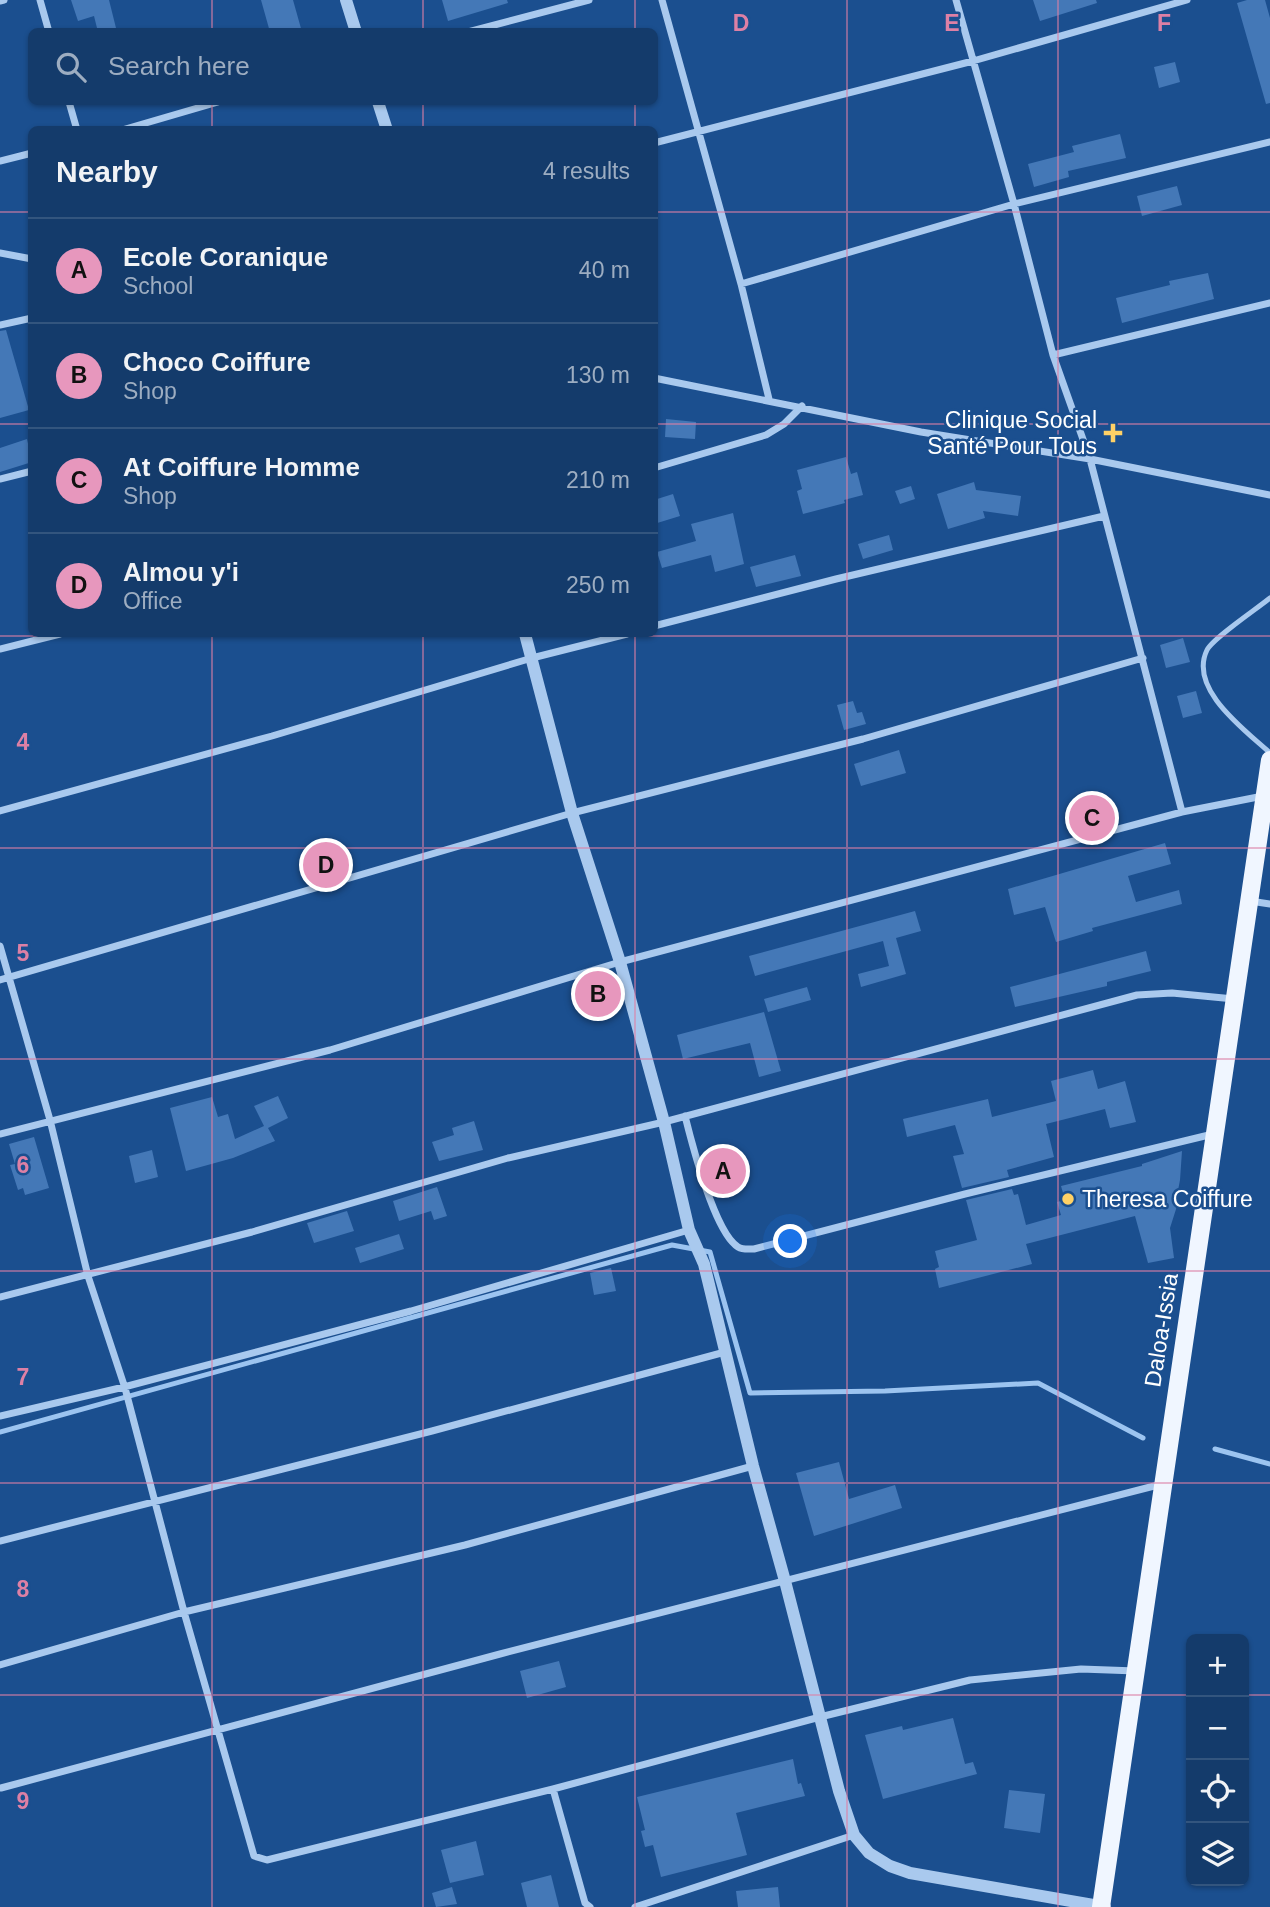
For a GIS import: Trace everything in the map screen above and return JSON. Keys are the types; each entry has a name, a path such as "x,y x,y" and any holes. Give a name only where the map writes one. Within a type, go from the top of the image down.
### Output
{"main road":[{"name":"Daloa-Issia","path":"1102,1907 1270,760"}],"street":[{"path":"40,0 48,28"},
{"path":"346,0 355,28"},
{"path":"483,28 589,0"},
{"path":"662,0 741,284 769,400"},
{"path":"956,0 1014,204 1053,355 1090,460 1182,812"},
{"path":"658,142 973,61 1187,0"},
{"path":"70,105 76,126"},
{"path":"136,126 208,105"},
{"path":"379,105 386,126"},
{"path":"741,284 1014,204 1270,142"},
{"path":"0,161 28,154"},
{"path":"0,253 28,258"},
{"path":"1053,355 1270,303"},
{"path":"0,325 28,319"},
{"path":"658,379 921,432 1090,460 1270,495"},
{"path":"658,467 765,435 784,424 802,407"},
{"path":"0,479 28,472"},
{"path":"658,625 836,579 1104,516"},
{"path":"0,649 48,637"},
{"path":"526,637 572,813 620,962 664,1122 691,1234 703,1261 753,1466 839,1791 854,1835 869,1853 890,1866 910,1873 1102,1907"},
{"path":"0,811 272,736 532,658 615,637"},
{"path":"0,980 572,813 863,739 1143,658"},
{"path":"0,1134 330,1050 620,962 1182,812 1265,796"},
{"path":"1250,901 1270,904"},
{"path":"0,946 50,1120 88,1276 125,1387 184,1612 254,1856 267,1860 553,1789 820,1717 970,1680 1081,1669 1137,1671"},
{"path":"0,1297 252,1232 508,1158 664,1122 1138,995 1172,993 1236,999"},
{"path":"685,1116 702,1180 731,1242 741,1249 754,1249 1216,1133"},
{"path":"0,1416 125,1387 691,1234"},
{"path":"0,1541 155,1503 725,1352"},
{"path":"0,1665 184,1612 465,1545 753,1466"},
{"path":"1,1788 218,1729 1163,1484"},
{"path":"553,1789 585,1903 590,1907"},
{"path":"635,1907 854,1835"}],"lane":[{"path":"1270,598 1208,648 1203,672 1219,706 1270,753"}],"building":[{"path":"71,0 109,0 116,28 97,28 94,16 78,21"},
{"path":"261,0 293,0 301,28 269,28"},
{"path":"442,0 507,0 508,3 448,21"},
{"path":"1033,0 1096,0 1097,3 1040,21"},
{"path":"1265,0 1270,18 1270,103 1266,104 1237,3"},
{"path":"1175,62 1180,82 1159,88 1154,67"},
{"path":"1120,134 1126,158 1068,171 1069,177 1034,187 1028,164 1074,152 1072,146"},
{"path":"1177,186 1182,205 1142,216 1137,196"},
{"path":"1208,273 1214,299 1122,323 1116,298 1170,285 1169,281"},
{"path":"6,330 28,410 0,418 0,331"},
{"path":"666,419 696,422 695,439 665,437"},
{"path":"27,439 28,463 0,472 0,448"},
{"path":"846,457 851,474 857,472 863,495 844,500 845,503 803,514 797,491 802,489 797,470"},
{"path":"974,482 976,490 1021,496 1018,516 983,511 985,518 948,529 937,494"},
{"path":"911,486 915,499 900,504 895,491"},
{"path":"673,494 680,516 658,523 658,499"},
{"path":"733,513 744,564 715,572 711,555 662,568 658,552 696,541 691,524"},
{"path":"889,535 893,550 863,559 858,544"},
{"path":"795,555 801,576 756,587 750,567"},
{"path":"1183,638 1190,662 1166,668 1160,645"},
{"path":"1196,691 1202,713 1183,718 1177,696"},
{"path":"853,701 857,713 862,712 866,724 844,730 837,705"},
{"path":"899,750 906,773 861,786 854,764"},
{"path":"1165,843 1171,864 1128,876 1136,902 1179,890 1182,904 1092,928 1093,931 1056,942 1045,907 1014,915 1008,889"},
{"path":"915,911 921,931 896,938 906,974 861,987 858,974 889,966 883,941 755,976 749,956"},
{"path":"1146,951 1151,971 1107,982 1107,986 1015,1007 1010,987"},
{"path":"807,987 811,1000 768,1012 764,999"},
{"path":"764,1012 781,1071 759,1077 750,1043 683,1059 677,1035"},
{"path":"1093,1070 1098,1089 1125,1081 1136,1122 1110,1128 1105,1109 1046,1124 1054,1157 1007,1170 1009,1177 962,1188 953,1156 964,1154 955,1125 907,1137 903,1119 988,1099 992,1117 1056,1101 1051,1081"},
{"path":"278,1096 288,1118 268,1128 275,1141 233,1158 186,1171 170,1108 212,1097 218,1117 228,1114 235,1139 264,1126 254,1106"},
{"path":"474,1121 483,1150 439,1161 432,1142 454,1135 452,1128"},
{"path":"34,1137 49,1188 25,1195 23,1188 18,1190 10,1165 15,1164 9,1144"},
{"path":"152,1150 158,1177 135,1183 129,1156"},
{"path":"1182,1151 1177,1206 1170,1228 1174,1258 1148,1263 1135,1216 1026,1244 1032,1264 939,1288 935,1269 939,1267 935,1251 977,1240 966,1200 1012,1189 1014,1195 1018,1194 1026,1225 1061,1215 1057,1202 1065,1200 1061,1186 1142,1166"},
{"path":"437,1187 447,1216 434,1220 431,1211 399,1221 393,1201"},
{"path":"347,1211 354,1231 314,1243 307,1223"},
{"path":"399,1234 404,1249 360,1263 355,1248"},
{"path":"611,1268 616,1291 594,1295 590,1273"},
{"path":"839,1462 849,1499 895,1485 902,1508 814,1536 796,1473"},
{"path":"559,1661 566,1687 527,1698 520,1671"},
{"path":"953,1718 965,1764 973,1762 977,1774 883,1799 865,1735 902,1726 903,1730"},
{"path":"793,1759 798,1784 801,1783 805,1796 736,1813 747,1855 661,1877 653,1845 645,1847 641,1831 645,1830 637,1797"},
{"path":"1009,1790 1045,1794 1040,1833 1004,1828"},
{"path":"476,1841 484,1875 450,1883 441,1850"},
{"path":"551,1875 559,1907 527,1907 521,1883"},
{"path":"452,1887 457,1904 436,1907 432,1893"},
{"path":"778,1887 780,1907 738,1907 736,1891"}],"waterway":[{"path":"0,1432 672,1245 710,1252 750,1393 885,1391 1038,1383 1143,1438"},
{"path":"1215,1449 1270,1464"}],"place":[{"name":"Clinique Social Santé Pour Tous","path":"1113,433"},
{"name":"At Coiffure Homme","path":"1092,818"},
{"name":"Almou y'i","path":"326,865"},
{"name":"Choco Coiffure","path":"598,994"},
{"name":"Ecole Coranique","path":"723,1171"},
{"name":"Theresa Coiffure","path":"1068,1199"}]}
